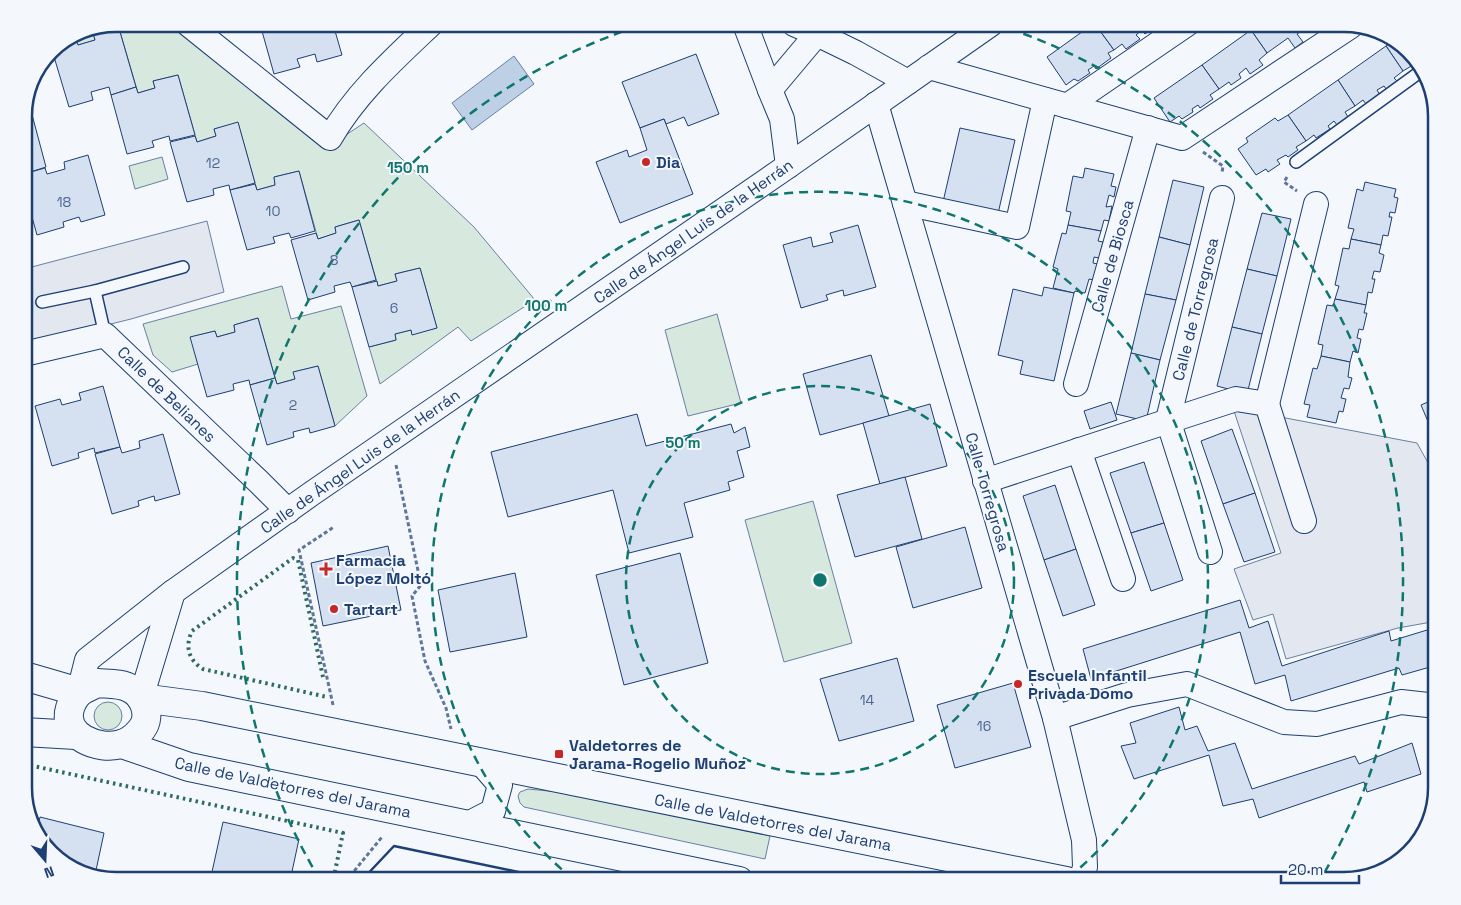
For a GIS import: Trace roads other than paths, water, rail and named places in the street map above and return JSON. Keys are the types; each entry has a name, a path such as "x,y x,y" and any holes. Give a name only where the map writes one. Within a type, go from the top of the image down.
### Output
{"street":[{"path":"198,32 330,138 339,122 372,80 423,32"},
{"path":"748,32 782,119 788,166"},
{"path":"770,90 818,32"},
{"path":"824,32 856,53 908,82"},
{"name":"Calle de Ángel Luis de la Herrán","path":"79,692 87,660 173,592 979,32"},
{"path":"1067,106 1175,32"},
{"path":"929,67 1182,138 1342,32"},
{"path":"905,203 1017,227 1045,100"},
{"name":"Calle Torregrosa","path":"876,104 1054,718 1084,840 1083,872"},
{"name":"Calle de Biosca","path":"1076,384 1148,128"},
{"name":"Calle de Torregrosa","path":"1168,420 1222,198"},
{"path":"1304,521 1267,404 1316,204"},
{"name":"Calle de Belianes","path":"33,352 105,335 288,511"},
{"path":"985,481 1236,399 1267,404"},
{"path":"1168,420 1210,552"},
{"path":"1079,450 1122,580"},
{"path":"141,698 173,592"},
{"path":"33,679 79,692"},
{"path":"33,733 76,735 89,742 106,746 122,744 135,737 144,727 147,713 141,698 131,689 115,684 97,683 79,692 72,702 69,712 69,722 76,735"},
{"path":"1054,718 1127,695 1187,684 1284,722 1316,724 1402,702 1428,705"},
{"name":"Calle de Valdetorres del Jarama","path":"141,698 202,706 1021,872"},
{"name":"Calle de Valdetorres del Jarama","path":"122,744 189,767 695,872"},
{"path":"466,825 493,811 500,785 469,761"}],"lane":[{"path":"1296,162 1417,74"},
{"path":"42,302 95,291 183,267"},
{"path":"95,291 105,335"}],"water":[{"path":"514,56 534,84 472,130 452,103"}],"place":[{"name":"Dia","path":"646,162"},
{"name":"Farmacia López Moltó","path":"326,569"},
{"name":"Tartart","path":"334,609"},
{"name":"Escuela Infantil Privada Domo","path":"1018,684"},
{"name":"Valdetorres de Jarama-Rogelio Muñoz","path":"559,754"}]}
